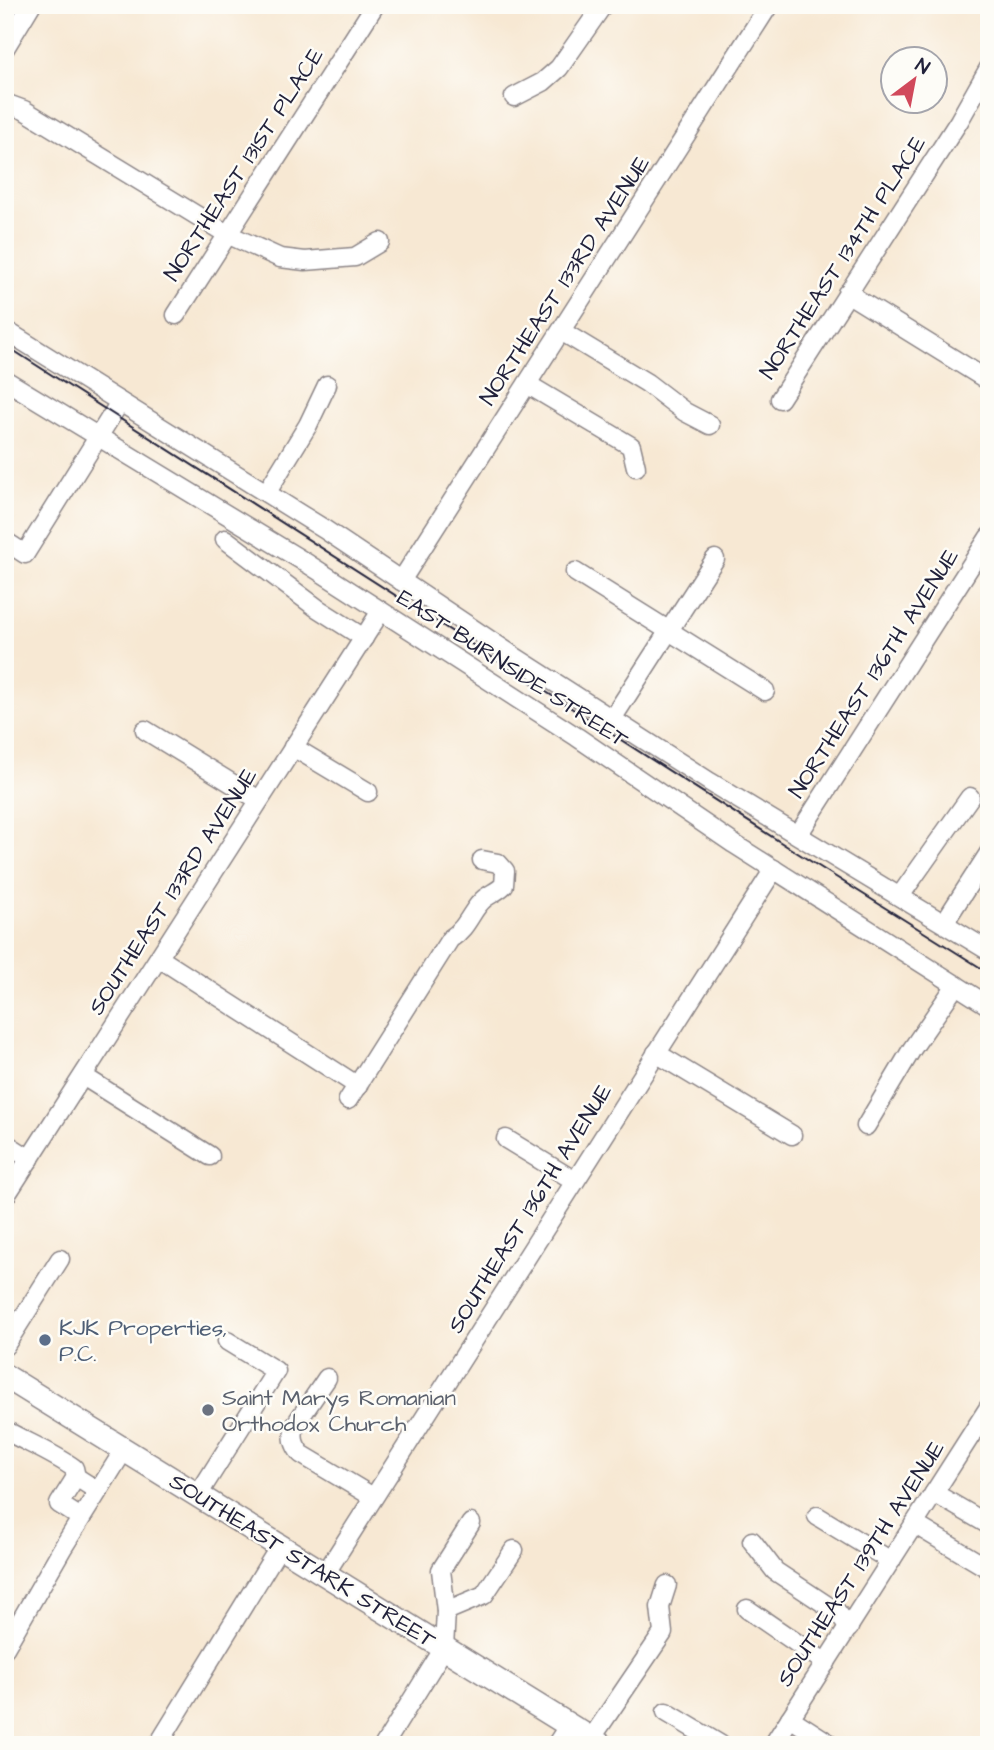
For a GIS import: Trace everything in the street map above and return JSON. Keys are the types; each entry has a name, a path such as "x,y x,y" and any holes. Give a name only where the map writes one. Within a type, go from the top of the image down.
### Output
{"main road":[{"name":"SOUTHEAST STARK STREET","path":"7,1382 124,1450 596,1742"}],"street":[{"path":"5,48 31,5"},
{"name":"NORTHEAST 131ST PLACE","path":"176,315 374,5"},
{"path":"514,97 543,82 559,68 603,5"},
{"name":"NORTHEAST 133RD AVENUE","path":"401,580 769,5"},
{"name":"NORTHEAST 134TH PLACE","path":"780,399 959,121 989,68"},
{"path":"5,103 24,110 227,234 280,258 305,261 355,257 380,242"},
{"path":"847,293 989,381"},
{"name":"EAST BURNSIDE STREET","path":"5,330 267,492 612,719 989,951"},
{"path":"561,331 647,383 685,412 710,425"},
{"name":"EAST BURNSIDE STREET","path":"5,380 381,611 577,737 774,869 989,1006"},
{"path":"527,384 631,446 636,467"},
{"path":"267,492 309,425 327,385"},
{"path":"5,541 25,554 120,402"},
{"name":"NORTHEAST 136TH AVENUE","path":"798,835 989,537"},
{"path":"225,539 317,608 363,638"},
{"path":"612,719 715,559"},
{"path":"575,572 765,691"},
{"name":"SOUTHEAST 133RD AVENUE","path":"5,1197 381,611"},
{"path":"145,730 259,800"},
{"path":"293,747 368,792"},
{"path":"900,896 970,797"},
{"path":"944,923 989,853"},
{"path":"159,958 353,1093 450,939 462,931 484,899 495,894 504,884 505,871 498,863 482,860"},
{"name":"SOUTHEAST 136TH AVENUE","path":"325,1574 774,869"},
{"path":"866,1126 912,1049 956,985"},
{"path":"656,1053 792,1135"},
{"path":"83,1076 210,1156"},
{"path":"506,1139 575,1181"},
{"path":"5,1143 30,1159"},
{"path":"5,1346 60,1259"},
{"path":"198,1496 276,1371 227,1341"},
{"path":"327,1378 295,1425 292,1434 295,1447 301,1454 373,1497"},
{"name":"SOUTHEAST 139TH AVENUE","path":"773,1745 989,1407"},
{"path":"5,1430 59,1457 74,1468 76,1477 98,1492"},
{"path":"5,1648 124,1450"},
{"path":"76,1477 59,1504 81,1518"},
{"path":"934,1493 989,1525"},
{"path":"817,1516 891,1561"},
{"path":"384,1745 444,1648 446,1611 441,1570 471,1523"},
{"path":"914,1524 989,1569"},
{"path":"752,1541 775,1571 837,1612 849,1628"},
{"path":"158,1745 280,1546"},
{"path":"446,1611 484,1595 514,1550"},
{"path":"596,1742 663,1633 660,1607 667,1585"},
{"path":"747,1609 826,1663"},
{"path":"666,1712 721,1745"},
{"path":"790,1718 821,1742"},
{"path":"556,1745 569,1725"}],"tram line":[{"path":"5,345 989,973"}],"place":[{"name":"KJK Properties, P.C.","path":"45,1340"},
{"name":"Saint Marys Romanian Orthodox Church","path":"208,1410"}]}
